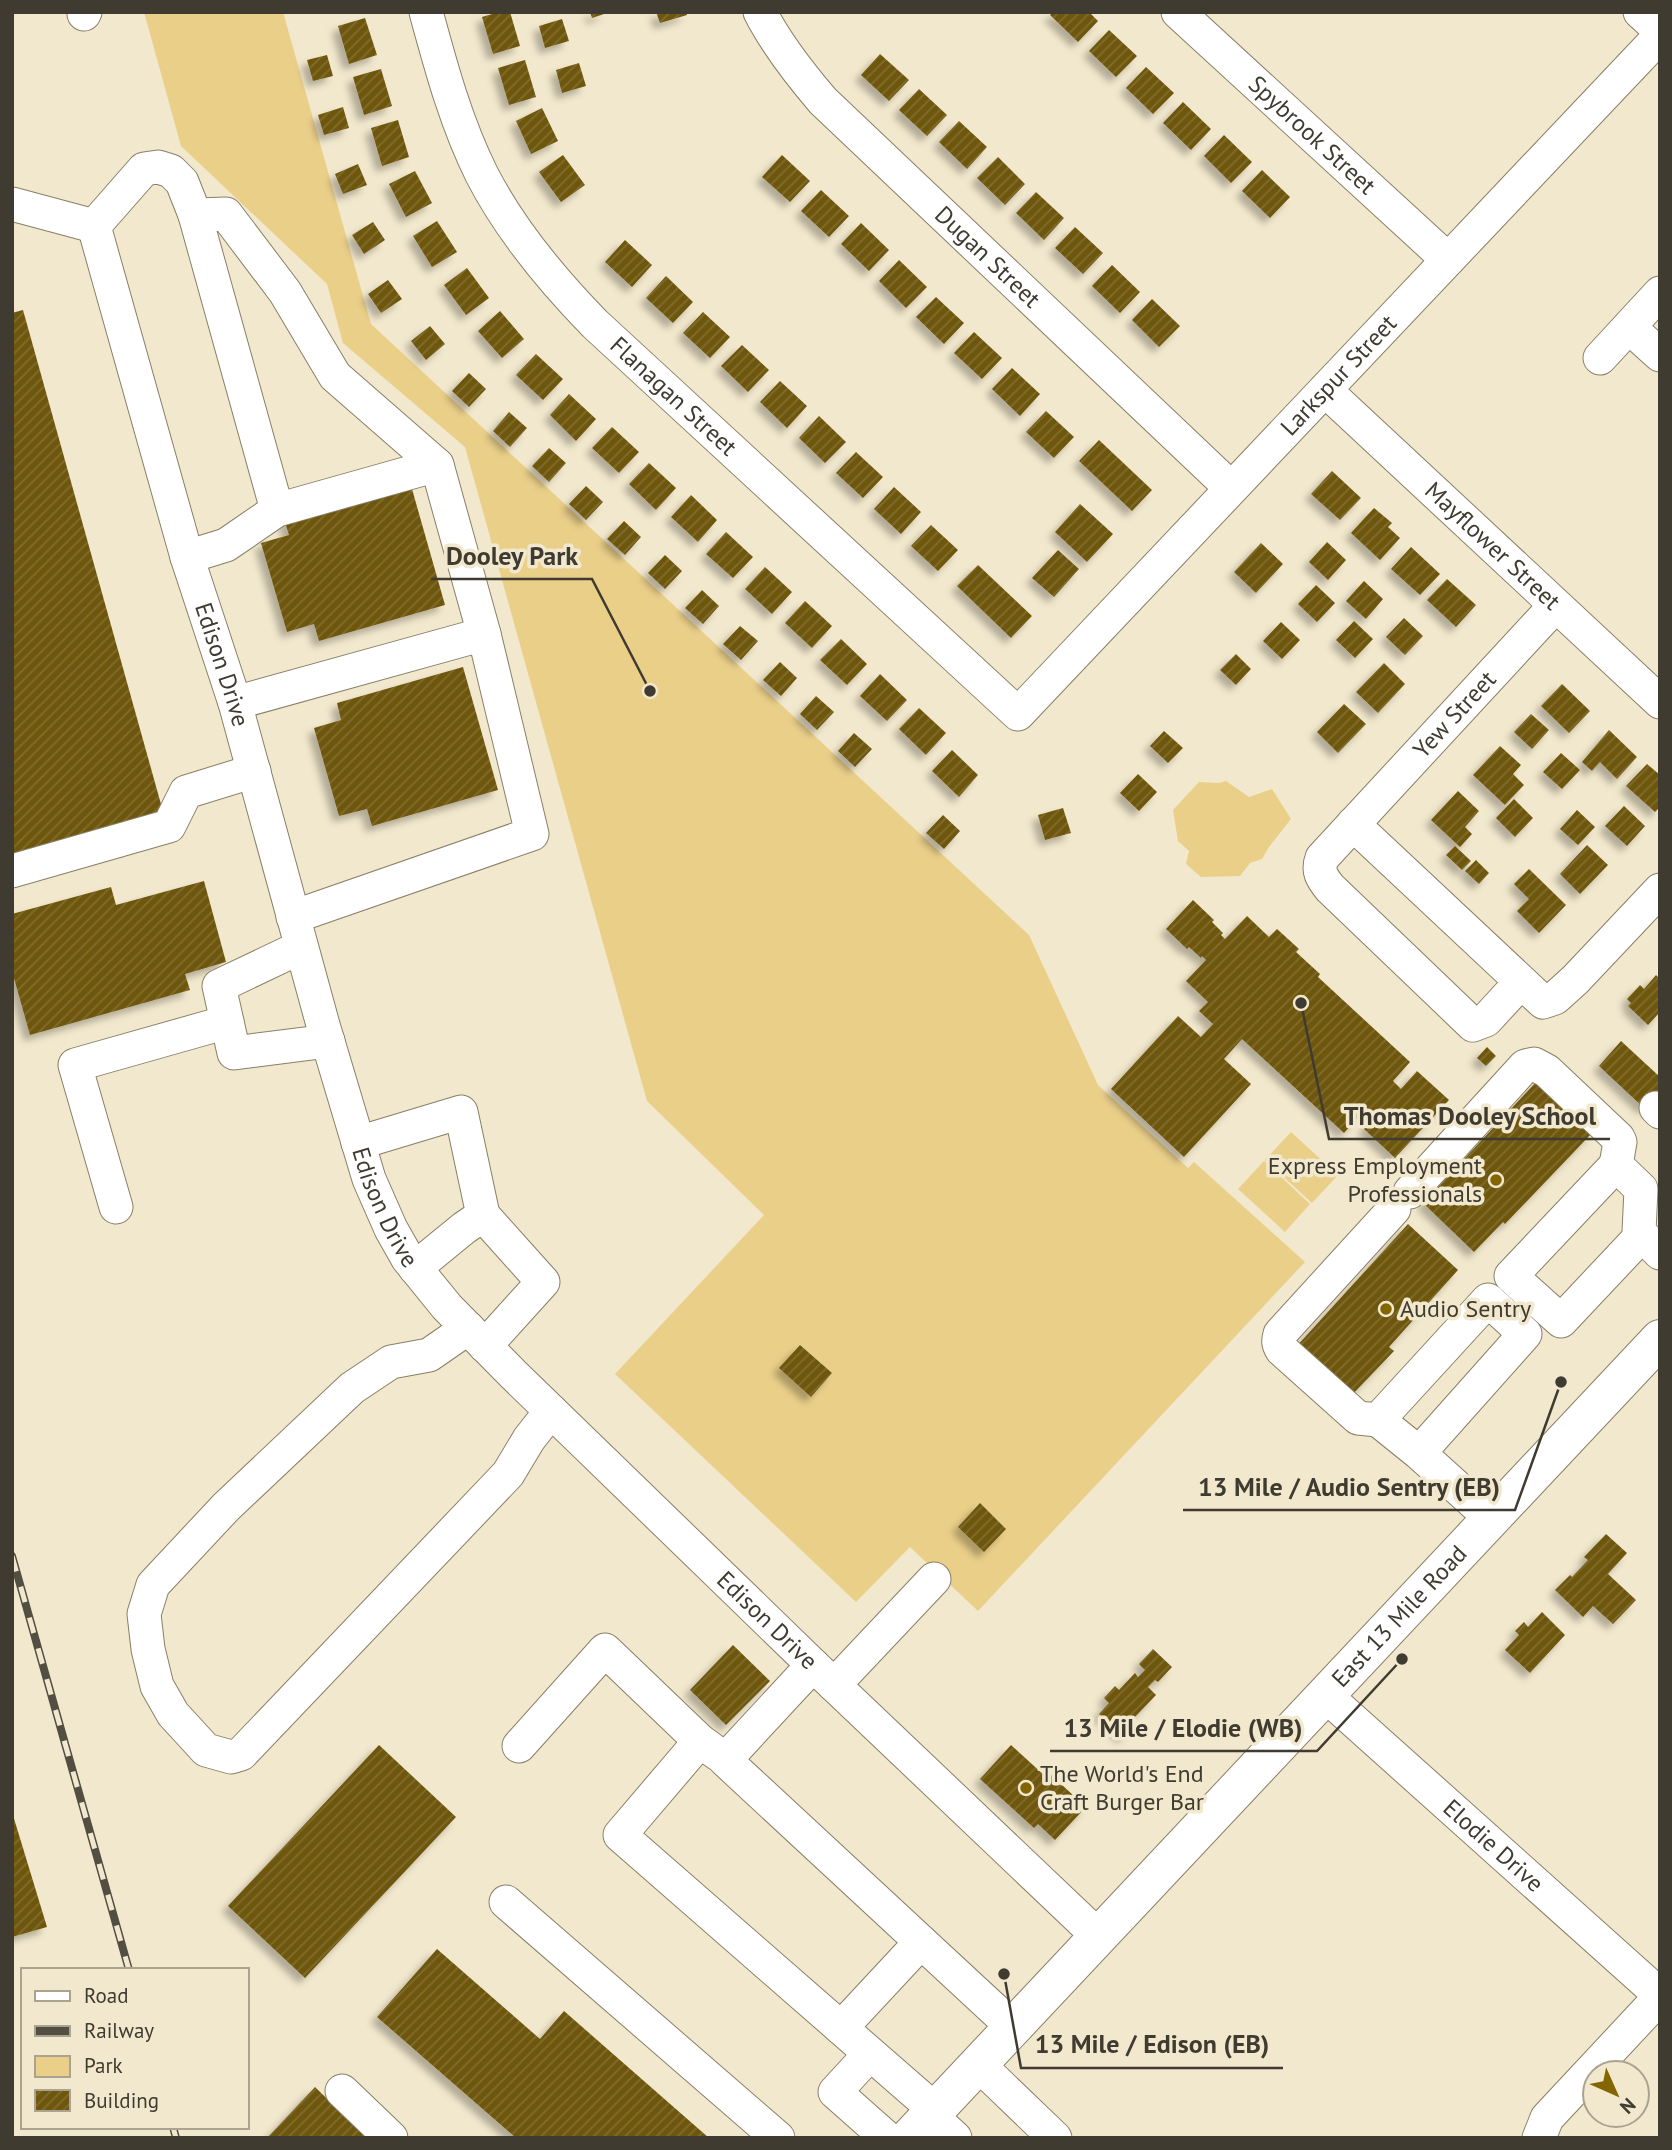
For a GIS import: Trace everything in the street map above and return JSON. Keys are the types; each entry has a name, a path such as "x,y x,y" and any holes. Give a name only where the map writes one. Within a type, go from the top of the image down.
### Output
{"main road":[{"name":"East 13 Mile Road","path":"932,2125 978,2064 1660,1339"}],"street":[{"name":"Flanagan Street","path":"426,12 456,112 482,174 500,206 542,267 605,334 1018,714"},
{"name":"Dugan Street","path":"760,12 792,64 823,101 1231,488"},
{"name":"Spybrook Street","path":"1178,12 1447,259"},
{"path":"1640,12 1660,30"},
{"name":"Larkspur Street","path":"1018,714 1660,36"},
{"path":"12,204 94,226 144,169 158,167 171,172 182,182 195,215 277,510"},
{"path":"195,215 226,214 285,292 335,376 437,465 484,634 532,834 297,932 219,986 234,1053 328,1041"},
{"name":"Edison Drive","path":"94,226 187,557 235,703 358,1143 369,1179 391,1229 415,1268 477,1337 823,1675 1098,1936"},
{"path":"1600,358 1660,293"},
{"path":"1629,327 1660,355"},
{"name":"Mayflower Street","path":"1325,390 1660,702"},
{"path":"187,557 226,545 277,510 437,465"},
{"name":"Yew Street","path":"1521,982 1486,1020 1473,1025 1322,879 1319,871 1322,858 1555,606"},
{"path":"235,703 484,634"},
{"path":"12,871 169,826 186,792 254,771"},
{"path":"1353,824 1540,1000 1547,1002 1574,980 1660,890"},
{"path":"116,1207 75,1065 227,1022"},
{"path":"1492,1519 1378,1419 1358,1418 1282,1350 1278,1344 1280,1334 1525,1066 1534,1065 1548,1071 1618,1138 1620,1143 1616,1165 1511,1276 1561,1321 1650,1244 1637,1223 1641,1189 1616,1165"},
{"path":"358,1143 461,1112 483,1215 543,1282 477,1337 429,1355 391,1362 352,1388 236,1498 153,1585 144,1614 148,1649 157,1686 173,1714 206,1750 231,1757 241,1754 508,1474 529,1439 551,1411"},
{"path":"415,1268 483,1215"},
{"path":"1378,1419 1488,1300 1525,1334 1419,1453"},
{"path":"932,2125 870,2054 620,1835 713,1750 734,1747 823,1675 934,1578"},
{"path":"519,1746 605,1650 1013,2027"},
{"name":"Elodie Drive","path":"1325,1695 1660,1996"},
{"path":"506,1902 778,2138"},
{"path":"841,2028 921,1942"},
{"path":"1539,2138 1547,2118 1660,1996"},
{"path":"870,2054 835,2092 887,2138"},
{"path":"978,2064 1055,2138"},
{"path":"342,2091 391,2138"}],"green space":[{"path":"144,12 283,12 371,324 1029,935 1098,1085 1188,1168 1194,1162 1305,1262 978,1611 910,1547 856,1602 615,1374 764,1215 647,1101 465,447 343,343 327,284 181,146"},
{"path":"1226,781 1249,797 1272,789 1291,819 1262,859 1250,863 1240,876 1201,877 1186,864 1189,851 1178,841 1173,810 1199,782"},
{"path":"1291,1132 1338,1175 1312,1203 1265,1160"},
{"path":"1264,1161 1310,1204 1285,1232 1238,1189"}],"building":[{"path":"510,12 520,46 493,54 482,17"},
{"path":"590,12 607,12 607,13 592,18"},
{"path":"656,12 686,12 687,15 660,23"},
{"path":"1053,12 1089,12 1098,21 1078,42 1050,15"},
{"path":"365,18 377,55 349,64 338,26"},
{"path":"562,19 569,41 545,48 539,26"},
{"path":"1109,30 1137,56 1116,77 1089,51"},
{"path":"880,54 909,80 889,101 861,75"},
{"path":"327,55 333,76 313,81 307,60"},
{"path":"525,60 536,97 509,105 498,68"},
{"path":"579,63 586,86 562,93 556,70"},
{"path":"1146,67 1174,93 1153,114 1126,88"},
{"path":"381,69 392,106 364,115 353,77"},
{"path":"919,89 947,115 927,136 899,110"},
{"path":"1183,102 1211,129 1191,150 1163,123"},
{"path":"343,107 349,128 324,135 318,115"},
{"path":"542,108 558,141 531,154 516,121"},
{"path":"398,120 409,157 382,166 371,128"},
{"path":"959,121 987,147 967,169 939,142"},
{"path":"1224,135 1252,162 1231,183 1204,156"},
{"path":"563,155 585,185 561,202 539,172"},
{"path":"782,155 810,181 790,202 762,177"},
{"path":"998,157 1025,184 1005,205 977,178"},
{"path":"358,164 367,185 343,194 335,174"},
{"path":"1262,170 1290,197 1270,218 1242,191"},
{"path":"415,171 432,203 406,217 389,184"},
{"path":"821,190 849,216 829,237 801,211"},
{"path":"1036,192 1064,218 1044,240 1016,213"},
{"path":"437,221 457,252 432,267 413,236"},
{"path":"373,222 385,240 364,254 352,235"},
{"path":"861,223 889,250 869,271 841,244"},
{"path":"1075,227 1103,253 1083,274 1055,248"},
{"path":"625,240 652,265 632,287 605,262"},
{"path":"899,260 927,287 906,308 879,281"},
{"path":"1112,265 1140,292 1120,313 1092,286"},
{"path":"467,268 489,298 466,315 444,285"},
{"path":"666,276 693,302 673,323 646,298"},
{"path":"388,280 402,299 381,313 368,294"},
{"path":"936,297 964,323 944,344 916,317"},
{"path":"1152,299 1180,326 1159,347 1132,320"},
{"path":"23,310 164,815 12,858 12,313"},
{"path":"500,311 524,339 502,358 478,331"},
{"path":"703,312 730,337 710,358 683,333"},
{"path":"430,326 445,344 426,360 411,341"},
{"path":"974,332 1002,358 982,379 954,353"},
{"path":"742,345 769,370 748,392 721,366"},
{"path":"536,354 563,379 543,400 516,375"},
{"path":"1012,368 1040,394 1020,416 992,389"},
{"path":"469,373 486,389 469,407 452,391"},
{"path":"780,381 807,406 787,428 760,402"},
{"path":"569,394 596,419 576,441 550,415"},
{"path":"1046,411 1074,437 1054,458 1026,432"},
{"path":"509,412 527,428 510,447 493,431"},
{"path":"819,416 846,442 825,463 799,438"},
{"path":"612,427 639,452 619,473 592,448"},
{"path":"1099,440 1152,490 1132,511 1079,461"},
{"path":"549,448 566,463 549,482 532,466"},
{"path":"856,452 883,477 863,498 836,473"},
{"path":"649,463 676,488 656,510 629,484"},
{"path":"1332,471 1361,498 1340,520 1311,494"},
{"path":"410,482 445,605 319,641 314,624 287,632 261,543 289,535 284,519"},
{"path":"586,486 603,502 586,520 569,504"},
{"path":"894,487 921,512 901,534 874,509"},
{"path":"691,495 717,520 698,542 671,517"},
{"path":"1080,504 1113,534 1087,562 1055,532"},
{"path":"1374,508 1392,523 1388,527 1400,538 1380,560 1351,533"},
{"path":"624,521 641,537 625,555 607,539"},
{"path":"931,525 958,550 938,571 911,546"},
{"path":"726,532 753,557 733,578 706,554"},
{"path":"1327,542 1346,560 1328,580 1309,562"},
{"path":"1261,543 1283,564 1256,593 1234,572"},
{"path":"1411,547 1440,574 1420,595 1391,569"},
{"path":"1058,550 1079,569 1054,597 1032,578"},
{"path":"665,555 682,571 665,589 648,573"},
{"path":"978,565 1032,616 1011,638 957,586"},
{"path":"765,567 792,592 772,614 745,589"},
{"path":"1447,579 1476,605 1456,627 1427,600"},
{"path":"1364,581 1383,599 1366,619 1346,601"},
{"path":"1316,585 1335,603 1317,622 1298,604"},
{"path":"702,590 719,606 703,624 685,608"},
{"path":"805,601 832,626 812,648 785,623"},
{"path":"1404,618 1423,636 1405,655 1386,637"},
{"path":"1354,621 1373,639 1355,658 1336,640"},
{"path":"1281,622 1300,640 1282,659 1263,641"},
{"path":"740,626 758,641 741,660 723,644"},
{"path":"841,639 867,664 847,685 820,660"},
{"path":"1236,654 1251,669 1236,685 1220,670"},
{"path":"780,662 797,678 781,696 763,680"},
{"path":"1384,663 1405,684 1378,713 1356,692"},
{"path":"463,667 498,790 372,826 367,809 339,816 314,728 341,720 337,703"},
{"path":"880,674 907,700 887,721 860,696"},
{"path":"1562,684 1590,711 1569,733 1541,706"},
{"path":"816,696 834,712 817,730 800,714"},
{"path":"1344,704 1366,724 1338,753 1317,732"},
{"path":"919,708 946,733 926,755 899,729"},
{"path":"1531,714 1549,730 1532,749 1514,732"},
{"path":"1609,730 1637,757 1617,779 1600,762 1592,771 1582,762"},
{"path":"1164,731 1183,748 1168,763 1150,746"},
{"path":"854,733 872,749 855,767 838,751"},
{"path":"1500,746 1521,765 1513,774 1524,785 1505,805 1473,775"},
{"path":"952,750 978,775 959,797 932,771"},
{"path":"1561,753 1580,770 1562,789 1543,772"},
{"path":"1647,764 1660,775 1660,807 1655,812 1626,786"},
{"path":"1138,774 1157,792 1139,811 1120,793"},
{"path":"1458,791 1479,811 1465,827 1472,834 1460,847 1431,820"},
{"path":"1514,799 1533,818 1515,837 1496,818"},
{"path":"1624,806 1645,826 1627,846 1605,826"},
{"path":"1063,808 1071,833 1045,840 1038,815"},
{"path":"1577,810 1595,827 1578,845 1560,829"},
{"path":"943,815 960,831 944,849 926,833"},
{"path":"1587,845 1608,865 1580,894 1560,874"},
{"path":"1455,846 1471,861 1462,870 1446,855"},
{"path":"1476,860 1489,873 1479,884 1465,871"},
{"path":"1529,869 1566,905 1539,933 1517,911 1529,899 1514,884"},
{"path":"204,881 226,962 185,974 190,990 30,1035 12,971 12,914 111,887 116,905"},
{"path":"1193,900 1214,920 1212,922 1225,939 1247,916 1269,937 1277,929 1299,949 1296,952 1320,974 1318,977 1410,1062 1393,1081 1401,1089 1417,1071 1449,1100 1395,1158 1364,1129 1371,1121 1362,1113 1344,1133 1242,1039 1224,1059 1251,1084 1184,1157 1111,1089 1178,1016 1201,1037 1213,1024 1199,1011 1208,1002 1186,981 1206,960 1189,947 1187,949 1166,929"},
{"path":"1656,975 1660,979 1660,1012 1648,1025 1628,1006 1631,1003 1627,999 1640,985 1644,989"},
{"path":"1621,1041 1660,1077 1660,1092 1645,1109 1599,1066"},
{"path":"1487,1047 1496,1056 1486,1066 1477,1058"},
{"path":"1538,1080 1593,1132 1505,1224 1503,1222 1474,1252 1423,1203"},
{"path":"1408,1224 1458,1270 1389,1347 1394,1351 1350,1397 1296,1347"},
{"path":"800,1345 832,1373 811,1397 779,1368"},
{"path":"980,1503 1006,1529 984,1552 958,1527"},
{"path":"1606,1534 1627,1553 1608,1574 1636,1600 1613,1624 1593,1606 1583,1617 1555,1590 1588,1560 1584,1557"},
{"path":"1542,1612 1565,1635 1530,1673 1505,1650 1519,1635 1515,1631 1524,1622 1528,1627"},
{"path":"733,1645 770,1681 726,1725 690,1690"},
{"path":"1153,1649 1172,1667 1158,1682 1155,1680 1148,1687 1156,1695 1132,1720 1136,1724 1123,1737 1099,1714 1109,1703 1104,1698 1115,1686 1119,1690 1135,1673 1138,1677 1145,1670 1139,1664"},
{"path":"379,1745 456,1817 305,1978 228,1906"},
{"path":"1011,1745 1045,1776 1049,1773 1086,1807 1055,1840 1038,1824 1034,1828 980,1779"},
{"path":"12,1812 47,1927 12,1937"},
{"path":"437,1949 540,2039 564,2011 709,2138 516,2138 377,2017"},
{"path":"315,2087 367,2138 267,2138"}],"railway":[{"path":"12,1556 128,1968"},
{"path":"174,2129 176,2138"}],"place":[{"name":"Dooley Park","path":"650,691"},
{"name":"Thomas Dooley School","path":"1301,1003"},
{"name":"Express Employment Professionals","path":"1496,1180"},
{"name":"Audio Sentry","path":"1386,1309"},
{"name":"13 Mile / Audio Sentry (EB)","path":"1561,1382"},
{"name":"13 Mile / Elodie (WB)","path":"1402,1659"},
{"name":"The World's End Craft Burger Bar","path":"1026,1788"},
{"name":"13 Mile / Edison (EB)","path":"1004,1974"}]}
